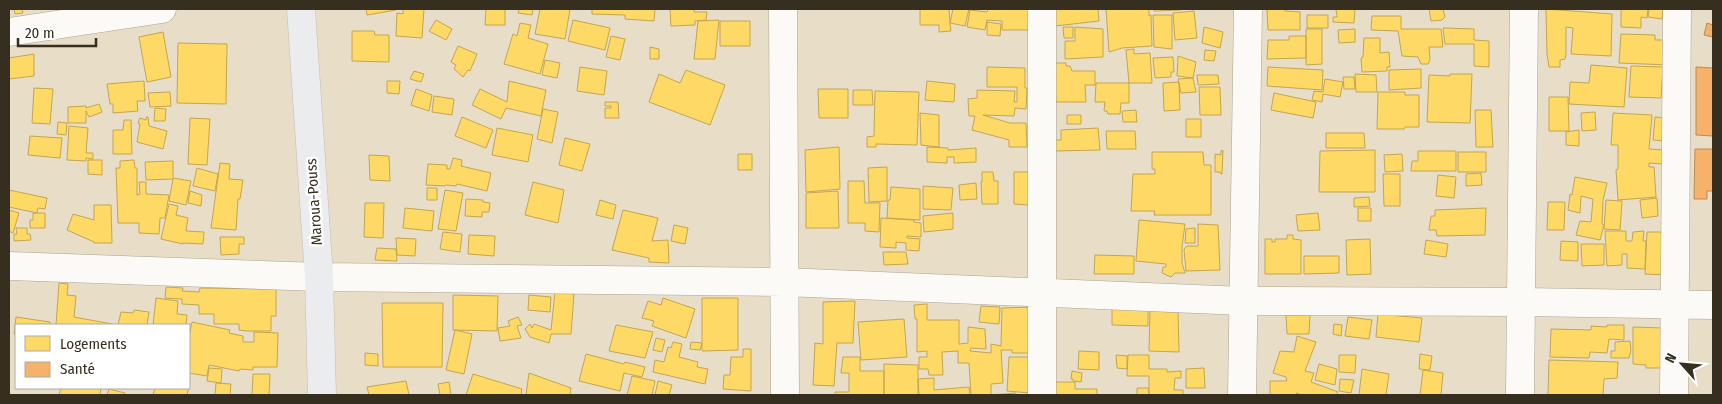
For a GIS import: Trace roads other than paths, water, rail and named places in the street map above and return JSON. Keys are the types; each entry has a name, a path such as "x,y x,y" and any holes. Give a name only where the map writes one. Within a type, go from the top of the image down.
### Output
{"main road":[{"name":"Maroua-Pouss","path":"301,9 319,277 322,395"}],"street":[{"path":"9,32 162,9"},
{"path":"784,9 785,395"},
{"path":"1042,9 1042,395"},
{"path":"1242,395 1248,9"},
{"path":"1520,395 1524,9"},
{"path":"1674,395 1677,9"},
{"path":"9,266 319,277 785,282 1243,301 1713,305"}]}
